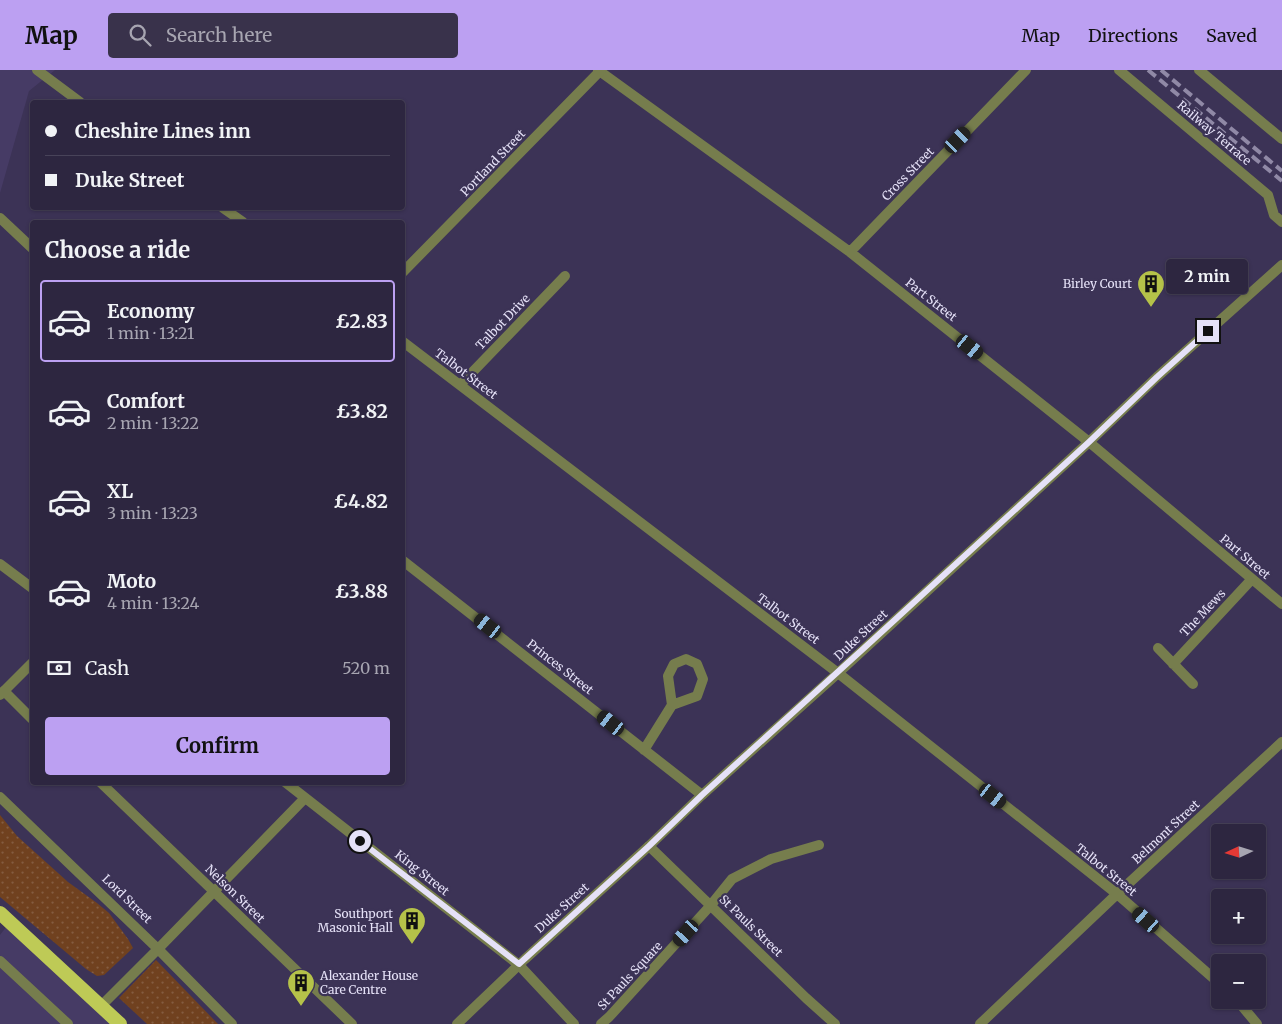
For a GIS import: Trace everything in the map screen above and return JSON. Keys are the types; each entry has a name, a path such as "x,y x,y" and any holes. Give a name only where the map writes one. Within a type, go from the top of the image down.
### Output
{"highway":[{"path":"0,913 120,1024"}],"street":[{"path":"37,70 77,100"},
{"name":"Part Street","path":"600,70 850,252 1089,442 1282,604"},
{"name":"Portland Street","path":"405,270 600,70"},
{"name":"Cross Street","path":"850,252 1026,70"},
{"name":"Railway Terrace","path":"1119,70 1268,195 1274,215 1282,222"},
{"path":"1199,70 1282,139"},
{"path":"226,210 240,220"},
{"path":"0,218 30,246"},
{"name":"Duke Street","path":"456,1024 702,795 838,673 1157,377 1282,265"},
{"name":"Talbot Drive","path":"460,385 565,276"},
{"name":"Talbot Street","path":"405,343 838,673 1117,894 1211,976"},
{"name":"Princes Street","path":"405,562 702,795"},
{"path":"0,564 30,586"},
{"name":"The Mews","path":"1173,664 1252,579"},
{"path":"1158,648 1193,684"},
{"path":"644,750 672,705 697,696 703,679 697,664 686,659 674,664 668,676 672,705"},
{"path":"30,665 2,693 30,716"},
{"name":"Belmont Street","path":"980,1024 1117,894 1282,742"},
{"name":"Nelson Street","path":"103,785 352,1024"},
{"name":"King Street","path":"289,785 519,964"},
{"name":"Lord Street","path":"0,796 232,1024"},
{"path":"101,1006 306,798"},
{"name":"St Pauls Square","path":"608,1022 732,879 771,859 819,845"},
{"name":"St Pauls Street","path":"649,846 835,1024"},
{"path":"0,961 68,1024"},
{"path":"519,964 574,1024"},
{"path":"1245,1009 1257,1024"}],"shaded area":[{"path":"0,70 55,70 29,91 0,193"},
{"path":"0,815 17,836 68,882 109,913 128,939 133,948 104,975 97,976 86,969 0,897"},
{"path":"10,922 120,1024 0,1024 0,935"},
{"path":"156,960 218,1024 147,1024 119,998"}],"railway":[{"path":"1148,70 1282,181"},
{"path":"1161,70 1282,171"}],"place":[{"name":"Birley Court","path":"1151,308"},
{"name":"Southport Masonic Hall","path":"412,945"},
{"name":"Alexander House Care Centre","path":"301,1007"}],"route":[{"path":"360,841 519,964 1208,331"}]}
